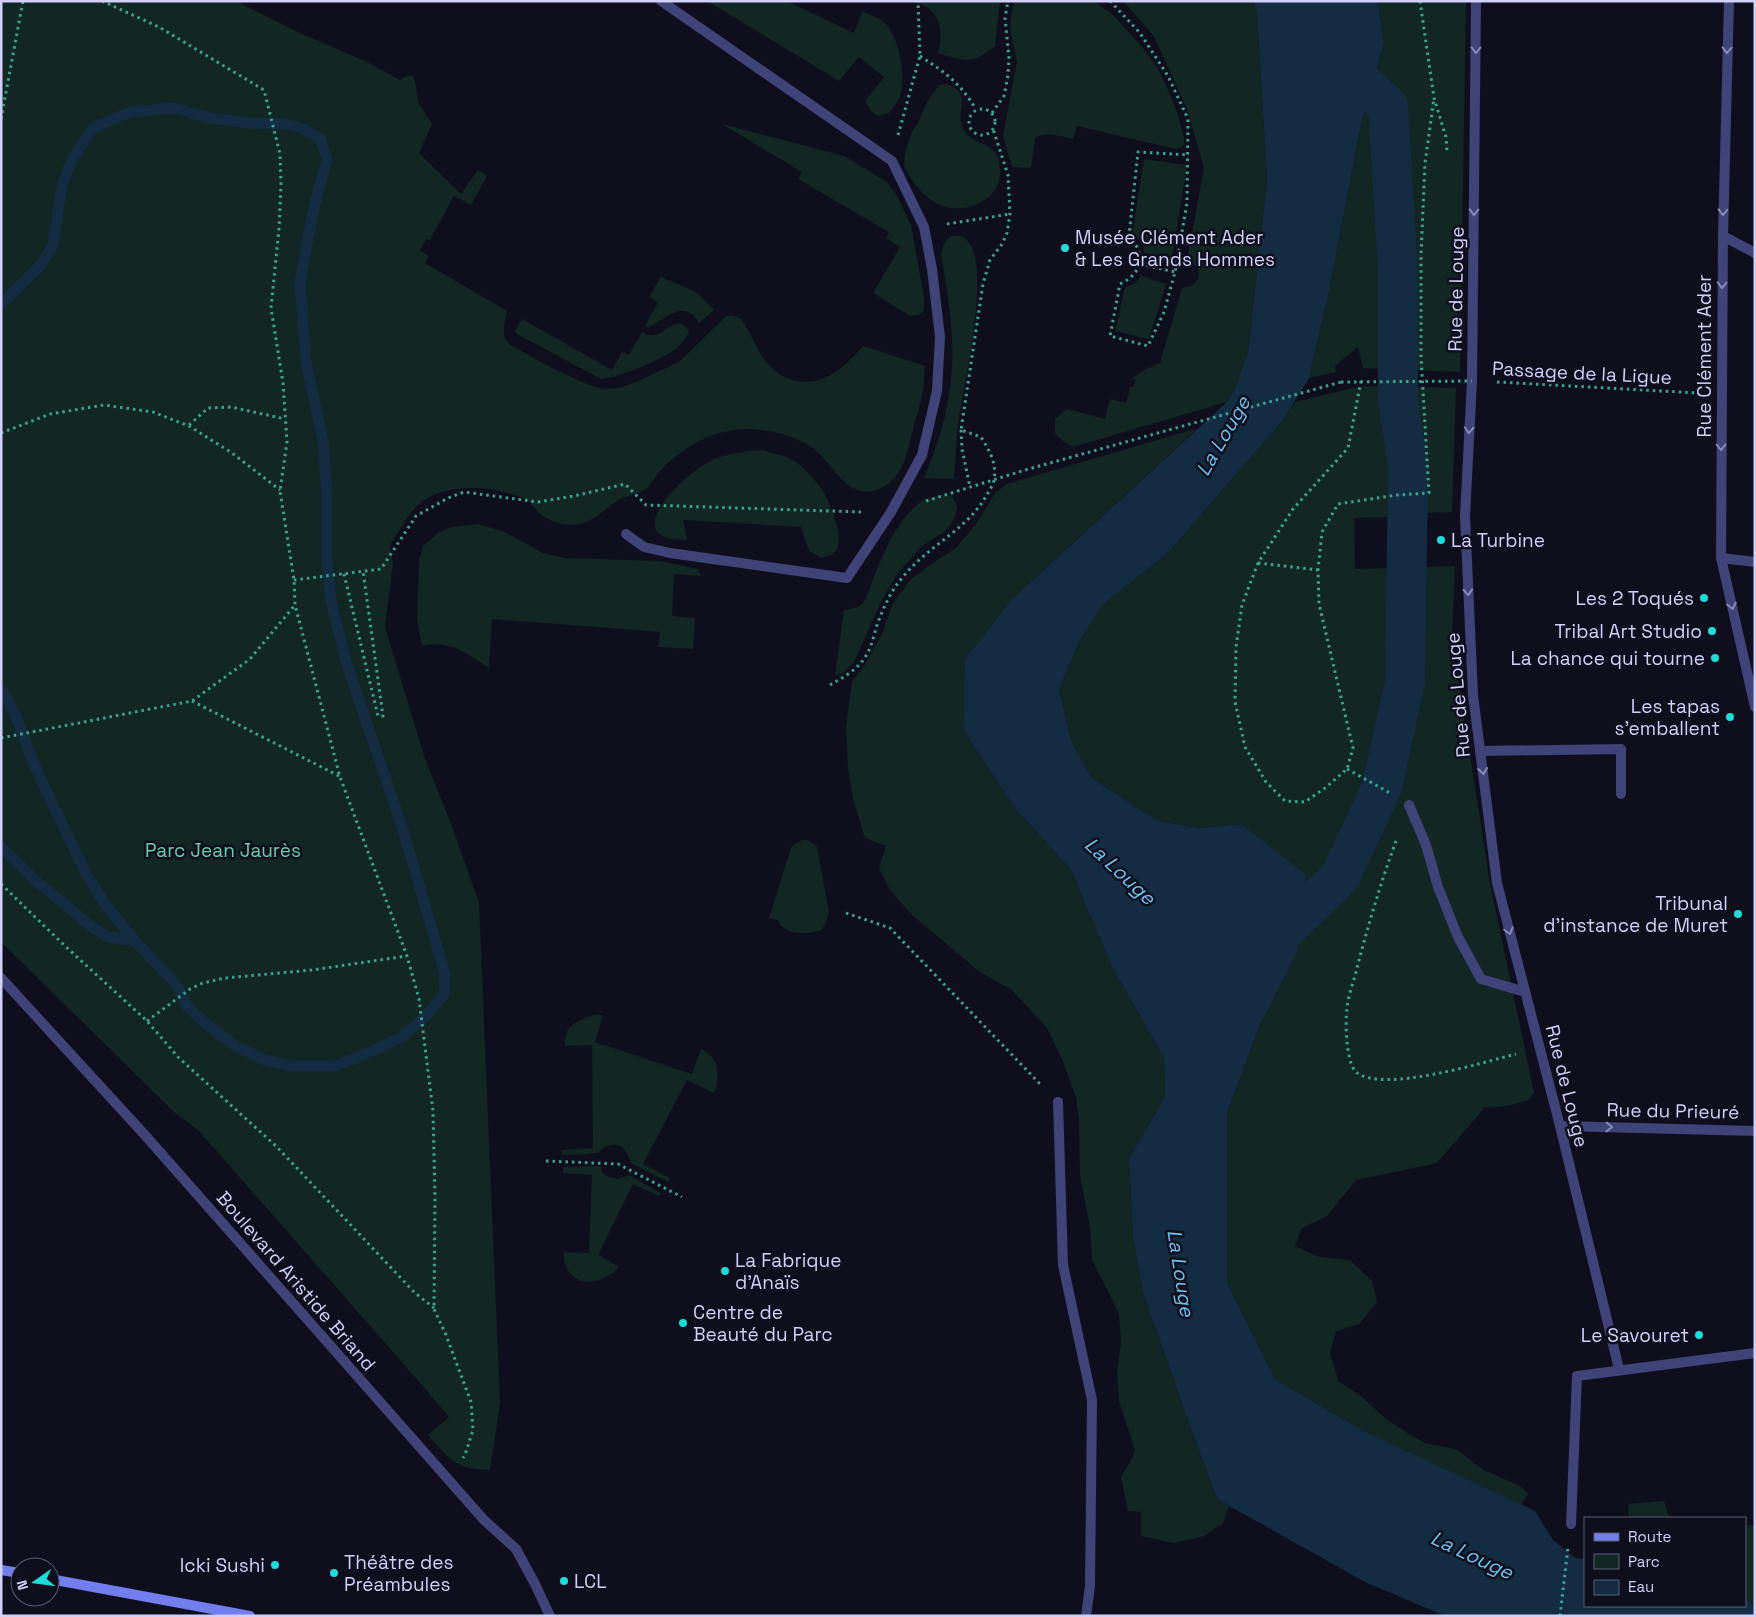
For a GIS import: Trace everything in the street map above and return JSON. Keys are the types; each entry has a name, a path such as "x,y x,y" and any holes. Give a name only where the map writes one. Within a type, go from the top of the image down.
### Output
{"main road":[{"path":"60,1581 250,1616"}],"street":[{"path":"626,534 644,547 670,553 847,578 891,512 922,455 937,391 940,337 932,270 924,227 892,161 661,1"},
{"name":"Rue de Louge","path":"1476,1 1477,381 1465,516 1473,695 1497,883 1560,1126 1619,1369"},
{"name":"Rue Clément Ader","path":"1729,1 1723,236 1721,558 1755,707"},
{"path":"1723,236 1755,253"},
{"path":"1721,558 1755,562"},
{"path":"1480,750 1621,749 1621,794"},
{"path":"1410,805 1426,844 1438,888 1458,937 1481,979 1525,992"},
{"name":"Boulevard Aristide Briand","path":"1,978 144,1134 444,1476 484,1520 516,1549 550,1616"},
{"path":"1058,1102 1063,1265 1092,1400 1090,1586 1086,1616"},
{"name":"Rue du Prieuré","path":"1560,1126 1755,1130"},
{"path":"1571,1524 1577,1376 1619,1369 1755,1353"}],"path":[{"path":"1,119 22,1"},
{"path":"102,1 159,27 264,90 278,143 281,184 279,229 271,308 283,383 287,442 280,491 294,580 295,605 340,777 407,956 419,999 433,1111 435,1198 434,1309"},
{"path":"892,161 920,56 918,1"},
{"path":"992,113 1004,96 1008,75 1009,58 1005,18 1008,1"},
{"path":"1110,1 1140,34 1168,76 1188,119 1188,155 1187,203 1175,272 1164,312 1148,346 1110,336 1120,284 1129,280 1140,264 1140,254 1136,244 1129,236 1138,152 1188,155"},
{"path":"1420,1 1434,98 1446,137 1448,157"},
{"path":"920,56 947,74 964,91 976,109"},
{"path":"1361,381 1348,448 1293,508 1258,563 1242,606 1236,647 1234,702 1245,747 1266,782 1285,801 1305,802 1325,788 1347,769 1353,748 1319,604 1318,570 1322,532 1338,504 1398,495 1429,493 1421,357 1420,256 1424,163 1434,98"},
{"path":"976,109 984,109 992,113 996,120 993,129 987,135 979,135 971,131 968,123 970,115 976,109"},
{"path":"970,487 962,449 961,430 983,284 990,260 1002,244 1007,233 1010,214 1008,175 993,129"},
{"path":"924,227 1010,214"},
{"path":"1140,264 1175,272"},
{"path":"294,580 381,569 416,516 448,498 464,492 538,502 625,484 646,504 850,513 891,512 1025,470 1341,382 1477,381"},
{"name":"Passage de la Ligue","path":"1492,382 1721,394"},
{"path":"1,433 50,414 104,405 153,412 189,426 232,453 280,491"},
{"path":"189,426 208,408 231,407 285,419"},
{"path":"830,685 857,667 867,655 886,602 900,580 921,558 959,529 972,516 994,480 993,458 981,437 961,430"},
{"path":"1258,563 1318,570"},
{"path":"344,574 378,716 384,716 363,571"},
{"path":"1,738 192,701 250,659 295,605"},
{"path":"192,701 340,777"},
{"path":"1347,769 1410,805 1390,858 1362,947 1347,1009 1348,1053 1356,1072 1382,1079 1407,1080 1540,1048"},
{"path":"1,884 147,1021 178,1057 277,1147 414,1292 434,1309 446,1334 471,1402 473,1430 465,1456 444,1476"},
{"path":"846,913 890,928 1058,1102"},
{"path":"147,1021 190,989 203,983 225,978 312,970 407,956"},
{"path":"546,1161 618,1164 682,1197"},
{"path":"1560,1616 1571,1524"}],"green space":[{"name":"Parc Jean Jaurès","path":"1,1 236,1 298,32 367,62 400,80 406,76 413,76 418,102 432,124 419,153 461,194 478,170 487,176 471,205 454,196 430,240 426,239 420,251 429,256 425,263 507,311 504,336 509,344 554,369 587,384 602,389 619,388 679,362 726,316 734,316 741,320 772,368 783,376 798,381 808,382 826,377 842,367 863,346 925,366 922,396 905,459 895,477 879,489 868,492 849,486 819,454 811,447 797,440 782,434 766,431 737,429 712,435 690,446 669,462 646,489 615,502 585,523 568,525 552,521 538,512 528,501 505,492 491,489 463,488 437,494 420,503 405,521 389,547 393,563 385,627 425,759 452,826 479,903 500,1403 490,1470 469,1468 461,1465 454,1462 442,1451 428,1435 449,1417 422,1385 199,1131 174,1112 1,942"},
{"path":"707,1 787,1 854,33 862,12 877,18 889,28 899,51 902,85 899,98 889,113 878,116 870,110 865,101 884,77 859,57 839,81"},
{"path":"910,1 1001,1 995,46 980,57 968,60 938,53 941,35 938,20 928,8"},
{"path":"1015,1 1094,1 1113,15 1143,48 1158,69 1177,112 1184,138 1182,147 1176,149 1077,126 1073,139 1049,134 1035,138 1031,168 1012,167 1003,136 1017,61 1010,29"},
{"path":"1123,1 1253,1 1257,13 1267,180 1248,352 1234,391 1227,402 1073,447 1064,442 1055,433 1055,419 1067,409 1105,419 1110,399 1126,403 1130,387 1133,387 1136,380 1132,378 1160,363 1182,288 1194,284 1199,276 1197,267 1187,260 1204,168 1187,109 1154,36"},
{"path":"1378,1 1466,1 1460,372 1363,368 1358,347 1335,366 1336,372 1309,378 1329,292 1361,124 1384,43"},
{"path":"947,84 955,88 962,97 961,119 966,133 994,152 1000,169 999,181 994,190 979,204 968,207 946,207 931,200 917,187 904,166 905,153 912,132 927,102 939,85"},
{"path":"722,124 844,156 887,182 896,194 911,225 924,297 922,314 910,316 873,293 900,247 886,238 889,232 798,179 802,172"},
{"path":"1144,159 1187,165 1172,259 1144,253 1141,242 1132,236"},
{"path":"952,236 961,236 966,239 974,252 977,272 977,297 971,353 959,418 954,479 924,478 942,426 951,377 951,324 941,254 944,244"},
{"path":"1141,276 1166,284 1149,339 1115,331 1125,287 1134,284"},
{"path":"661,277 691,290 714,310 699,323 694,316 682,311 675,312 649,327 645,326 658,303 649,297"},
{"path":"522,319 612,370 622,352 629,355 642,332 653,336 674,324 680,323 687,327 689,333 677,348 662,357 629,372 601,379 517,334 515,331"},
{"path":"1366,386 1456,388 1452,512 1395,514 1395,517 1354,518 1355,569 1455,566 1452,639 1490,883 1534,1093 1529,1099 1520,1103 1501,1107 1485,1107 1437,1163 1356,1180 1327,1216 1302,1228 1295,1246 1319,1257 1350,1260 1372,1281 1377,1302 1359,1324 1336,1331 1330,1354 1339,1382 1357,1393 1389,1421 1409,1434 1425,1443 1458,1450 1484,1470 1520,1486 1528,1494 1521,1505 1360,1429 1275,1379 1227,1282 1227,1113 1260,1025 1297,953 1241,824 1200,828 1158,821 1092,778 1071,741 1059,689 1079,642 1102,605 1168,553 1284,419 1295,402"},
{"path":"1198,428 1012,599 965,659 1015,808 1071,870 1111,965 1164,1058 1165,1096 1129,1159 1133,1237 1143,1293 1190,1426 1217,1499 1229,1506 1223,1523 1204,1536 1174,1543 1141,1536 1141,1512 1128,1511 1121,1477 1135,1450 1119,1401 1117,1373 1121,1342 1119,1313 1092,1260 1090,1227 1080,1176 1079,1121 1076,1097 1062,1059 1047,1028 1011,989 981,973 911,914 890,890 879,868 886,846 865,838 853,799 848,768 846,727 852,681 864,666 882,634 892,605 910,580 956,548 976,524 996,492 1007,484"},
{"path":"763,450 796,462 821,488 838,529 839,538 835,552 822,558 809,551 801,527 683,520 687,540 670,539 661,535 655,527 656,518 669,495 679,484 700,467 721,457 741,452"},
{"path":"940,495 952,496 957,507 951,524 943,533 923,545 897,574 880,604 854,662 843,673 835,675 844,610 859,607 865,600 887,546 911,510 922,501"},
{"path":"479,524 505,532 543,553 565,558 660,561 698,569 701,576 674,574 672,616 695,618 693,649 658,647 660,632 492,619 489,668 465,653 449,646 432,644 422,646 417,620 419,561 423,546 438,533 452,527"},
{"path":"802,840 808,840 817,847 829,912 825,925 821,930 810,933 789,931 781,926 778,920 769,918 791,848"},
{"path":"596,1015 603,1015 595,1042 692,1074 701,1049 707,1052 715,1062 718,1074 714,1093 687,1080 643,1164 670,1178 668,1182 631,1163 628,1154 619,1145 615,1144 604,1147 596,1153 562,1155 562,1150 593,1148 592,1045 565,1046 565,1039 566,1033 573,1024"},
{"path":"601,1166 602,1172 608,1177 622,1178 629,1175 661,1193 659,1196 633,1184 598,1255 619,1267 601,1279 588,1282 581,1281 569,1272 563,1252 589,1253 592,1175 563,1173 563,1167"},
{"path":"1664,1501 1669,1517 1629,1517 1628,1504"},
{"path":"1746,1525 1755,1526 1755,1608 1746,1598"}],"water":[{"name":"La Louge","path":"1253,1 1378,1 1384,43 1361,124 1329,292 1309,378 1284,419 1168,553 1102,605 1079,642 1059,689 1071,741 1092,778 1158,821 1200,828 1241,824 1306,875 1297,953 1260,1025 1227,1113 1227,1282 1275,1379 1360,1429 1535,1511 1553,1540 1575,1558 1584,1559 1584,1607 1746,1607 1746,1598 1755,1608 1755,1616 1445,1616 1365,1582 1217,1499 1143,1293 1133,1237 1129,1159 1165,1096 1164,1058 1111,965 1071,870 1015,808 964,731 965,659 1012,599 1227,402 1234,391 1248,352 1267,180 1257,13"}],"waterway":[{"path":"1262,952 1340,877 1382,787 1405,682 1408,465 1398,403 1398,272 1388,106 1331,54"},
{"path":"1,304 40,266 53,245 62,186 71,161 93,128 130,112 173,108 210,118 249,123 285,124 303,129 320,138 327,159 313,211 300,283 306,362 323,441 327,495 327,558 331,602 346,661 403,830 445,974 444,994 427,1015 402,1037 334,1066 291,1066 265,1060 237,1047 206,1024 187,1006 177,985 135,941 105,904 86,873 51,801 34,764 15,714 1,688"},
{"path":"1,847 34,879 93,928 109,937 135,941"}],"place":[{"name":"Musée Clément Ader & Les Grands Hommes","path":"1065,248"},
{"name":"La Turbine","path":"1441,540"},
{"name":"Les 2 Toqués","path":"1704,598"},
{"name":"Tribal Art Studio","path":"1712,631"},
{"name":"La chance qui tourne","path":"1715,658"},
{"name":"Les tapas s'emballent","path":"1730,717"},
{"name":"Tribunal d'instance de Muret","path":"1738,914"},
{"name":"La Fabrique d'Anaïs","path":"725,1271"},
{"name":"Centre de Beauté du Parc","path":"683,1323"},
{"name":"Le Savouret","path":"1699,1335"},
{"name":"Icki Sushi","path":"275,1565"},
{"name":"Théâtre des Préambules","path":"334,1573"},
{"name":"LCL","path":"564,1581"}]}
